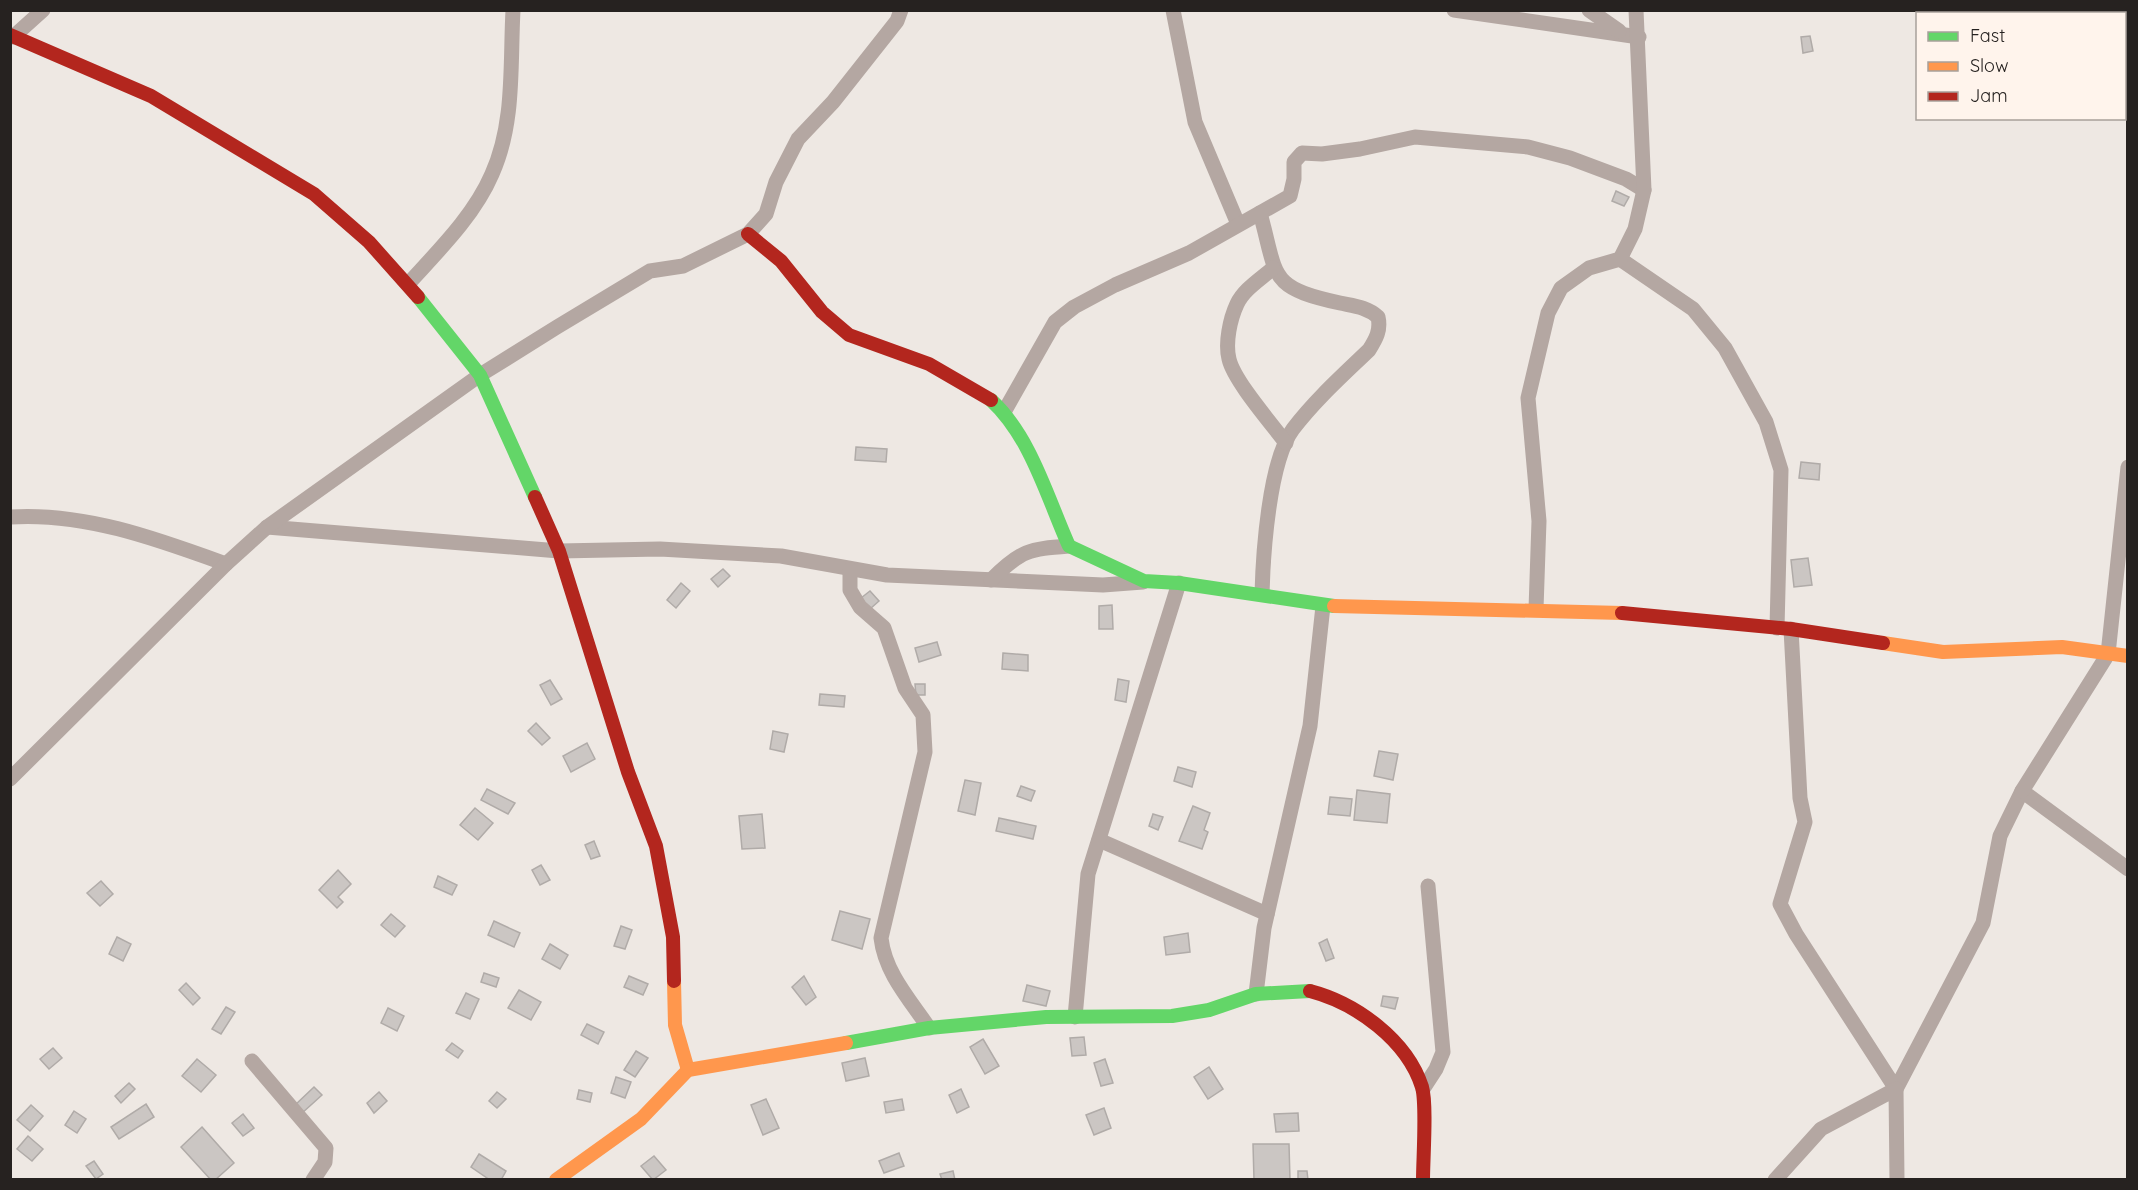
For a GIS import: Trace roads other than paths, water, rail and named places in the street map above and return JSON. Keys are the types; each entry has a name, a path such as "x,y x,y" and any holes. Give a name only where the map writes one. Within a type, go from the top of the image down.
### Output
{"street":[{"path":"43,10 12,36 151,96 314,194 369,243 408,284 480,375 560,551 628,772 656,846 674,937 675,1025 688,1070"},
{"path":"408,284 467,214 492,175 504,138 510,102 513,10"},
{"path":"10,779 226,564 267,527 480,375 650,271 683,266 748,234 766,213 776,182 798,140 833,102 897,21 901,10"},
{"path":"1173,10 1195,122 1238,224"},
{"path":"1454,10 1632,36"},
{"path":"1589,10 1632,36"},
{"path":"1536,609 1539,521 1528,398 1548,313 1561,288 1589,268 1620,259 1635,229 1644,190 1632,36 1636,10"},
{"path":"1004,412 1055,322 1084,301 1189,254 1290,196 1294,179 1294,162 1302,153 1322,154 1360,149 1415,137 1528,147 1570,158 1626,179 1644,190"},
{"path":"1260,213 1273,268 1279,278 1293,289 1311,296 1370,310 1378,317 1380,325 1369,350 1291,431 1270,505 1264,545 1262,594"},
{"path":"748,234 781,261 822,312 849,334 929,364 991,400 1004,412 1019,433 1069,546"},
{"path":"1620,259 1693,309 1725,348 1766,422 1781,470 1784,628 1800,798 1805,822 1780,904 1796,934 1896,1089"},
{"path":"1273,268 1246,291 1237,304 1229,331 1229,360 1248,392 1286,443"},
{"path":"1897,1179 1896,1089 1983,923 2000,836 2022,791 2108,654 2127,466"},
{"path":"10,517 42,515 98,524 172,544 226,564"},
{"path":"267,527 560,551 660,549 780,556 887,575 1103,585 1144,581 1179,583 1262,594 1323,606 1536,609 1678,616 1784,628 1942,652 2061,648 2127,656"},
{"path":"991,579 1011,560 1032,549 1069,546 1144,581"},
{"path":"850,570 850,590 860,608 884,628 905,688 923,715 925,752 881,938 883,955 891,972 929,1028"},
{"path":"1076,1017 1088,874 1179,583"},
{"path":"1256,994 1267,914 1310,726 1323,606"},
{"path":"2022,791 2127,869"},
{"path":"1099,840 1267,914"},
{"path":"1423,1089 1436,1069 1443,1052 1428,886"},
{"path":"556,1179 641,1119 688,1070 929,1028 1076,1017 1172,1016 1209,1010 1256,994 1311,991 1348,1005 1389,1036 1412,1064 1423,1089 1423,1179"},
{"path":"252,1061 326,1148 325,1162 313,1179"},
{"path":"1775,1179 1821,1129 1896,1089"}]}
